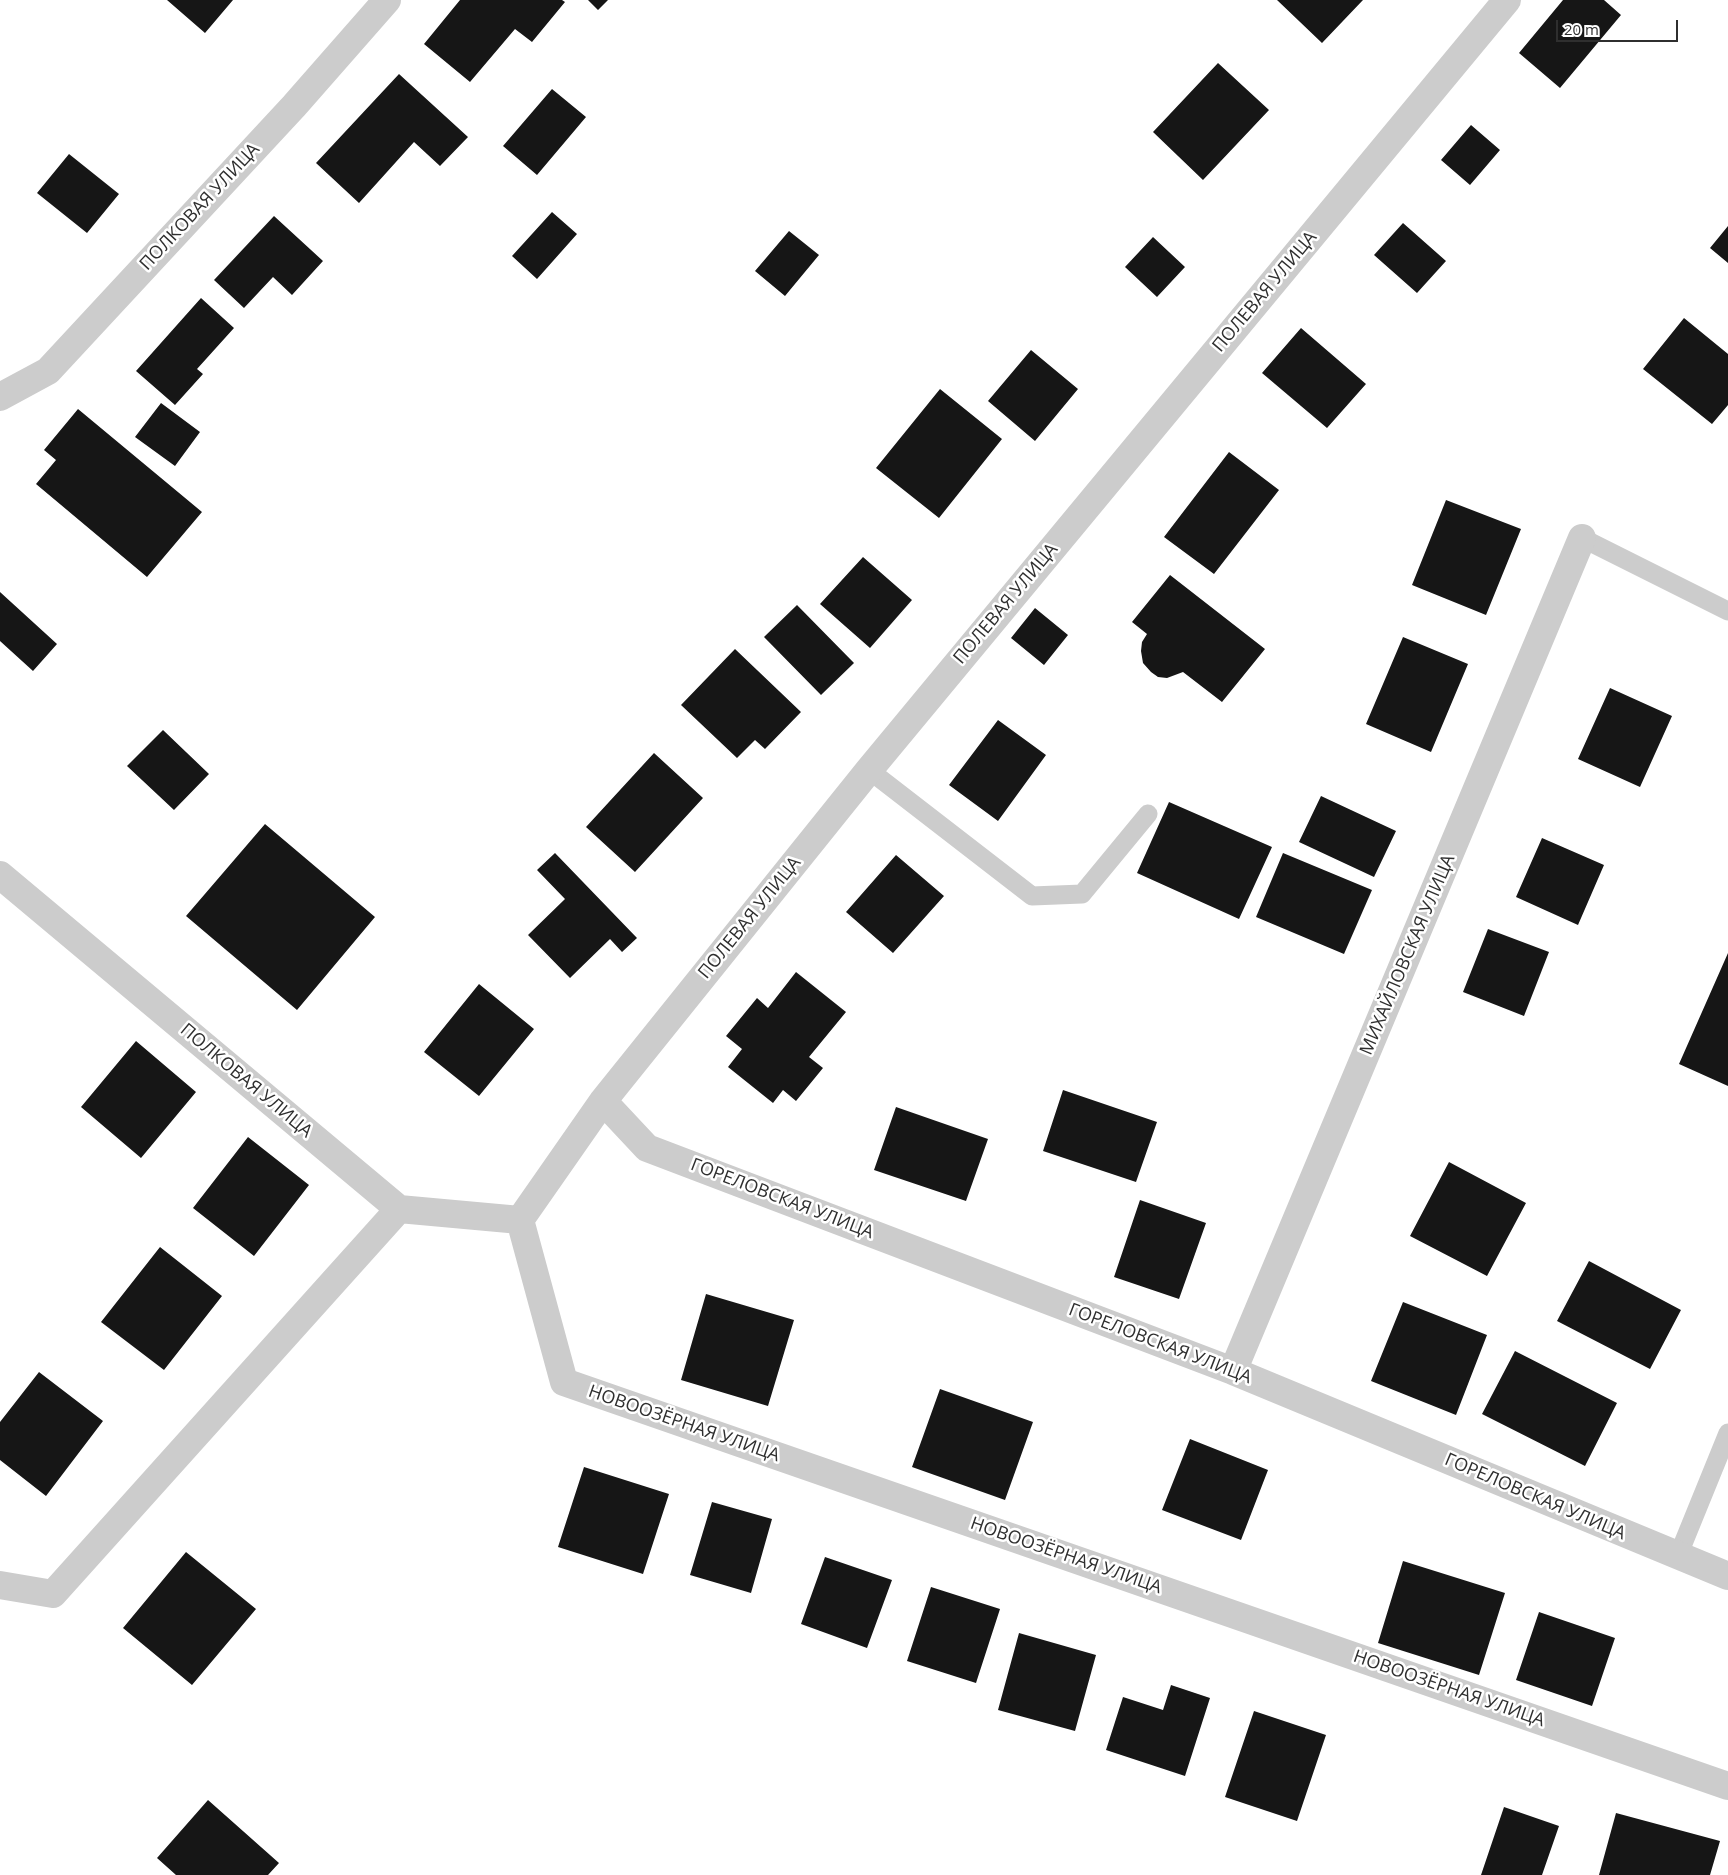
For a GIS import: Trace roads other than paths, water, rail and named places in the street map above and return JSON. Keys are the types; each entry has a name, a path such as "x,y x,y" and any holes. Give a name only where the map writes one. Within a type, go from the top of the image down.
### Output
{"street":[{"name":"ПОЛКОВАЯ УЛИЦА","path":"0,397 48,371 294,106 387,0"},
{"name":"ПОЛЕВАЯ УЛИЦА","path":"520,1220 604,1101 869,770 1508,0"},
{"name":"МИХАЙЛОВСКАЯ УЛИЦА","path":"1233,1371 1582,538"},
{"name":"ПОЛКОВАЯ УЛИЦА","path":"0,875 399,1209"},
{"name":"ГОРЕЛОВСКАЯ УЛИЦА","path":"604,1101 647,1148 1233,1371 1728,1576"},
{"path":"0,1585 53,1594 399,1209 520,1220"},
{"name":"НОВООЗЁРНАЯ УЛИЦА","path":"520,1220 564,1382 1728,1786"}],"lane":[{"path":"1582,538 1728,611"},
{"path":"869,770 1032,896 1082,894 1148,814"},
{"path":"1678,1556 1728,1433"}]}
